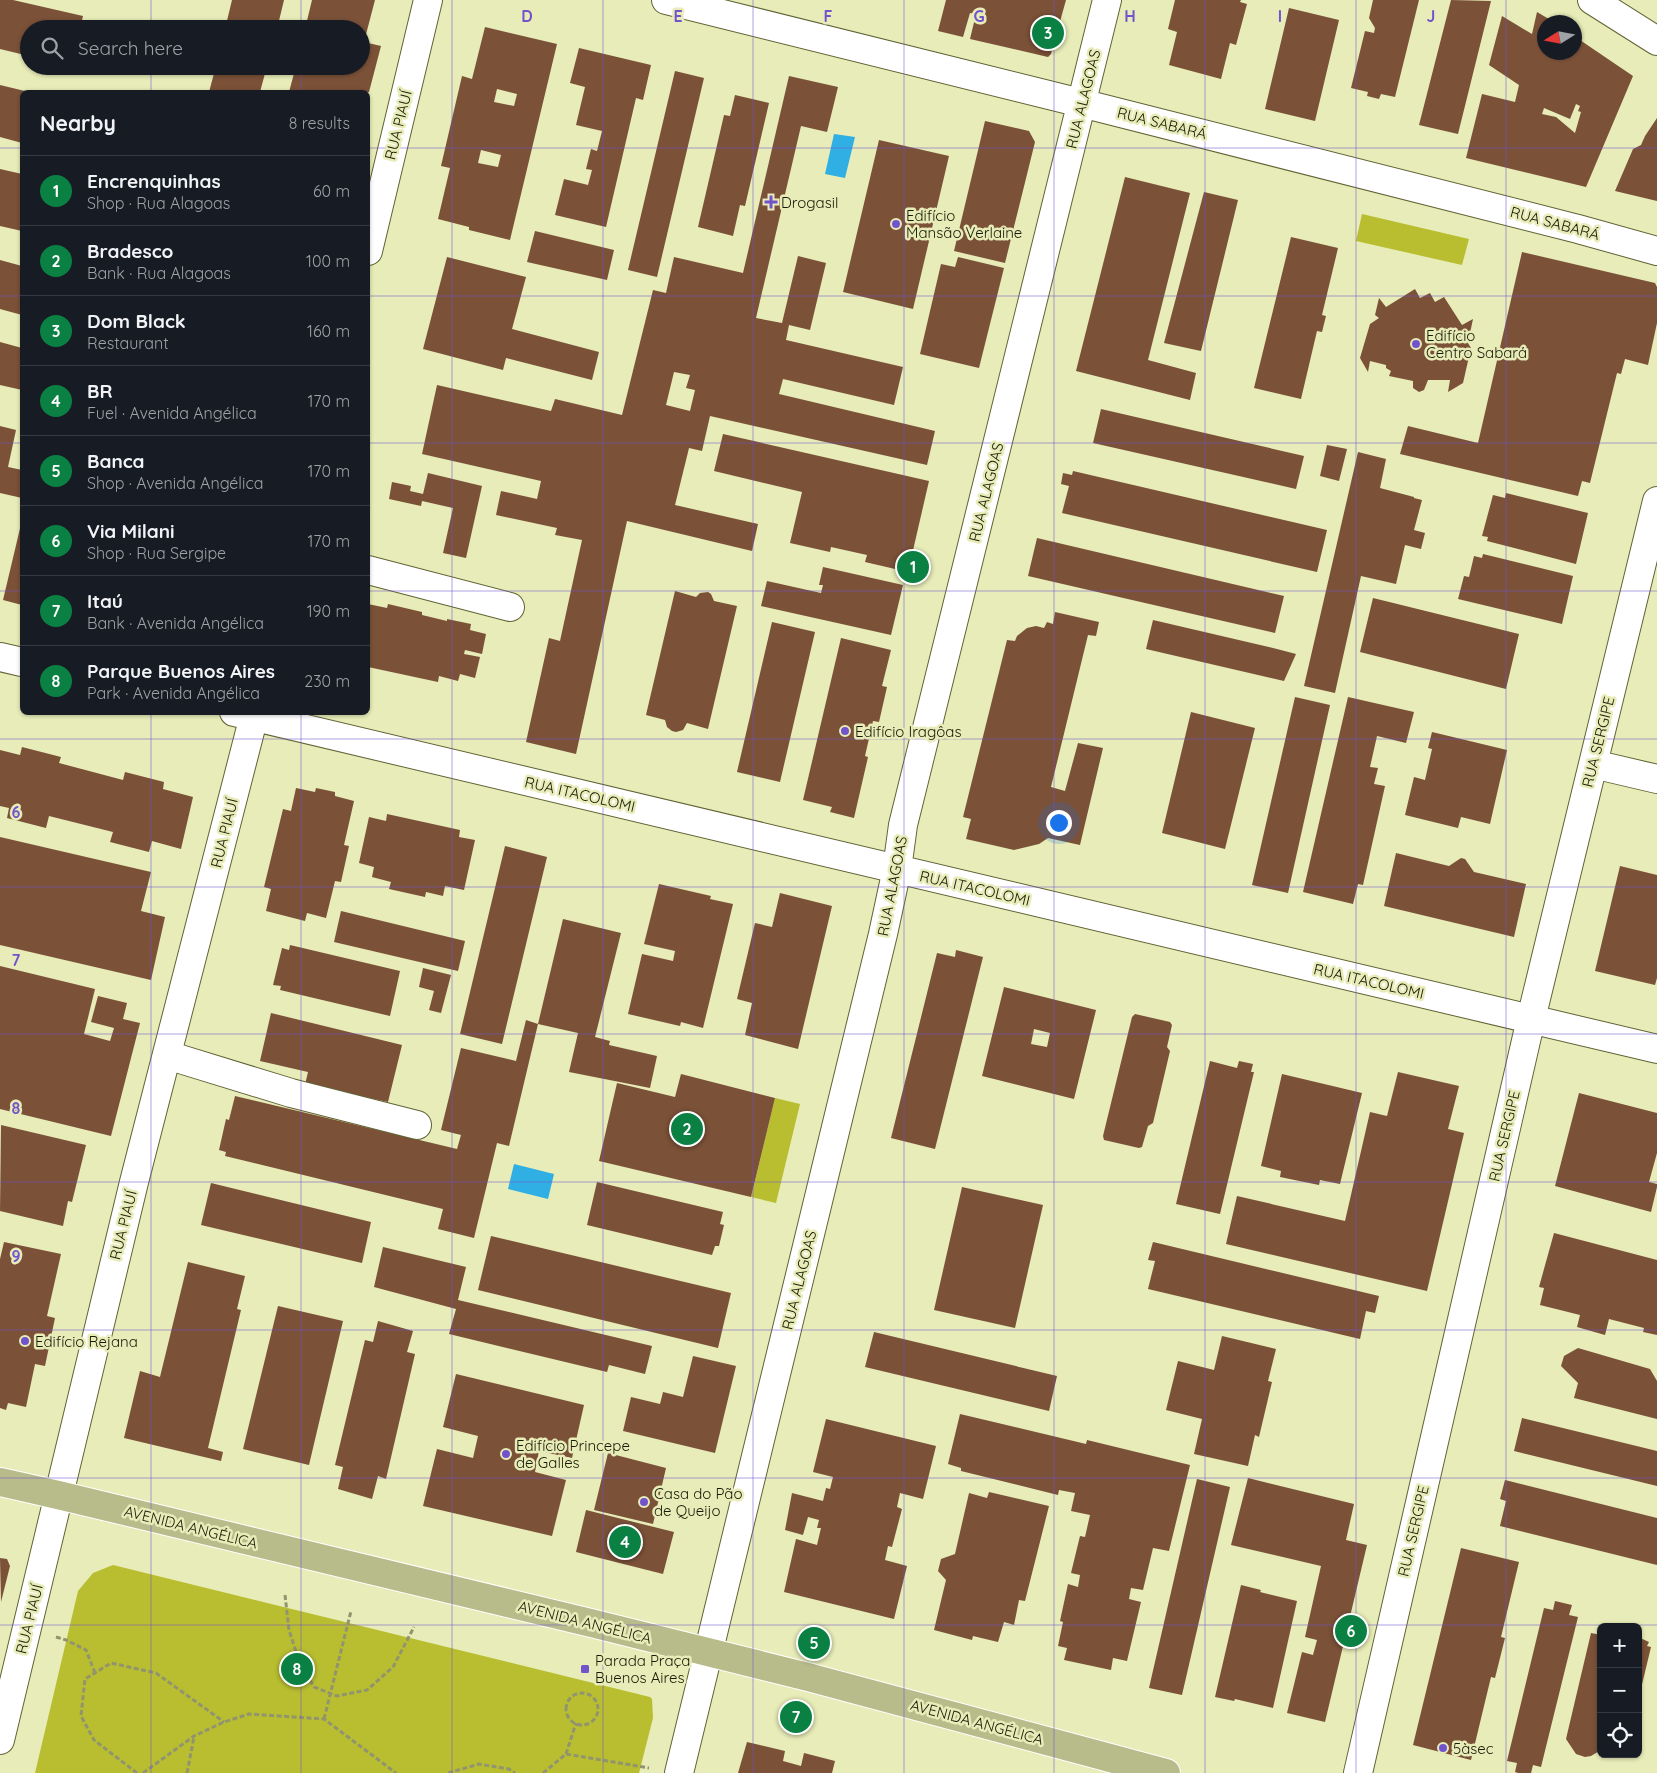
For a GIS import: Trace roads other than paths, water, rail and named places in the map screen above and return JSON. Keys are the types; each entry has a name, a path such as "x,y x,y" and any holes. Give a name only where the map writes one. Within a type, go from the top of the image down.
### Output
{"main road":[{"name":"AVENIDA ANGÉLICA","path":"0,1482 582,1621 852,1688 1166,1773"}],"street":[{"name":"RUA PIAUÍ","path":"370,243 428,0"},
{"name":"RUA SABARÁ","path":"666,0 1569,226 1657,251"},
{"name":"RUA ALAGOAS","path":"679,1773 880,944 897,869 903,825 1107,0"},
{"path":"1592,0 1657,41"},
{"name":"RUA SERGIPE","path":"1358,1773 1531,1019 1657,501"},
{"path":"370,571 510,607"},
{"path":"0,657 20,662"},
{"name":"RUA PIAUÍ","path":"0,1740 134,1182 168,1055 247,715"},
{"name":"RUA ITACOLOMI","path":"251,715 1657,1049"},
{"path":"1593,764 1657,779"},
{"path":"168,1055 291,1093 417,1125"}],"water":[{"path":"834,134 855,137 845,178 825,174"},
{"path":"514,1164 554,1174 548,1199 508,1189"}],"place":[{"name":"Dom Black","path":"1048,33"},
{"name":"Drogasil","path":"771,202"},
{"name":"Edifício Mansão Verlaine","path":"896,224"},
{"name":"Edifício Centro Sabará","path":"1416,344"},
{"name":"Encrenquinhas","path":"913,567"},
{"name":"Edifício Iragôas","path":"845,731"},
{"name":"Bradesco","path":"687,1129"},
{"name":"Edifício Rejana","path":"25,1341"},
{"name":"Edifício Princepe de Galles","path":"506,1454"},
{"name":"Casa do Pão de Queijo","path":"644,1502"},
{"name":"BR","path":"625,1542"},
{"name":"Via Milani","path":"1351,1631"},
{"name":"Banca","path":"814,1643"},
{"name":"Parque Buenos Aires","path":"297,1669"},
{"name":"Parada Praça Buenos Aires","path":"585,1669"},
{"name":"Itaú","path":"796,1717"},
{"name":"5àsec","path":"1443,1748"}]}
